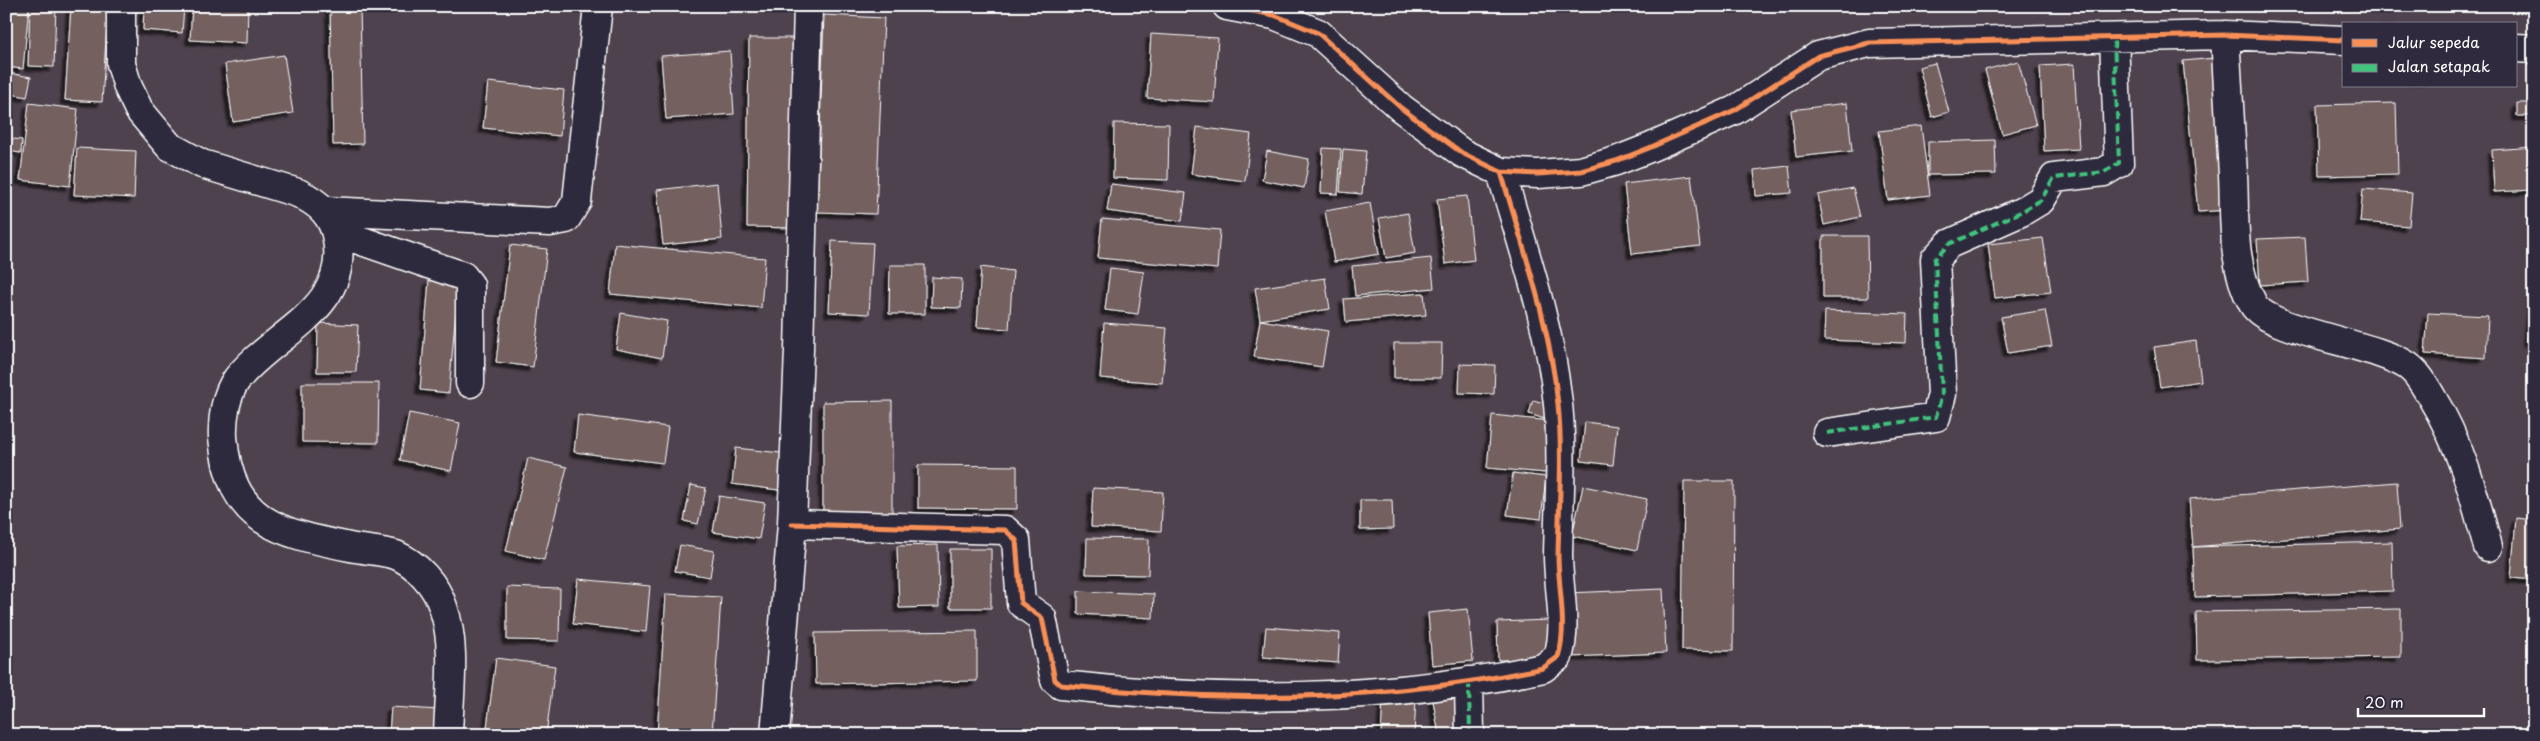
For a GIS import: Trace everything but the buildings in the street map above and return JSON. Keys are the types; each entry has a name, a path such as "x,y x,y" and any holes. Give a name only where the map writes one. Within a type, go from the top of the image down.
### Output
{"street":[{"path":"121,6 121,64 128,87 139,110 169,146 202,164 298,193 313,200 331,222 339,259 332,287 317,307 248,366 236,381 226,406 223,436 231,480 244,502 264,521 294,535 395,555 425,576 440,600 448,627 450,648 448,735"},
{"path":"331,222 550,222 566,219 577,201 598,6"},
{"path":"776,735 792,524 799,350 808,6"},
{"path":"1227,6 1274,15 1318,33 1401,108 1462,152 1501,172 1538,174 1582,170 1616,161 1735,110 1818,56 1869,43 2225,35 2342,40"},
{"path":"2225,35 2237,254 2247,292 2254,306 2275,322 2385,354 2409,367 2428,390 2455,442 2470,479 2488,547"},
{"path":"1826,432 1936,416 1942,394 1935,258 1949,244 2021,212 2041,200 2054,178 2104,172 2120,163 2114,38"},
{"path":"2518,48 2534,50"},
{"path":"792,524 1005,530 1012,534 1016,540 1021,603 1042,618 1055,680 1062,685 1223,696 1299,696 1415,688 1543,668 1558,657 1562,635 1558,557 1560,456 1558,404 1540,308 1501,172"},
{"path":"331,222 463,276 470,285 470,383"},
{"path":"1468,681 1470,735"}],"shaded area":[{"path":"6,6 2534,6 2534,735 6,735"}],"marked path":[{"path":"1827,433 1936,417 1942,394 1935,259 1949,244 2021,212 2041,200 2054,178 2104,172 2119,163 2114,38"},
{"path":"1469,681 1470,735"}],"cycle path":[{"path":"1227,6 1274,15 1318,33 1401,108 1462,153 1501,172 1538,174 1581,171 1616,161 1649,148 1735,110 1818,56 1869,43 2225,35 2342,40"},
{"path":"792,524 1005,530 1016,540 1021,603 1042,618 1055,680 1061,685 1182,695 1303,696 1424,688 1543,668 1558,657 1562,632 1562,606 1558,568 1560,461 1558,404 1549,345 1542,316 1501,172"}]}
